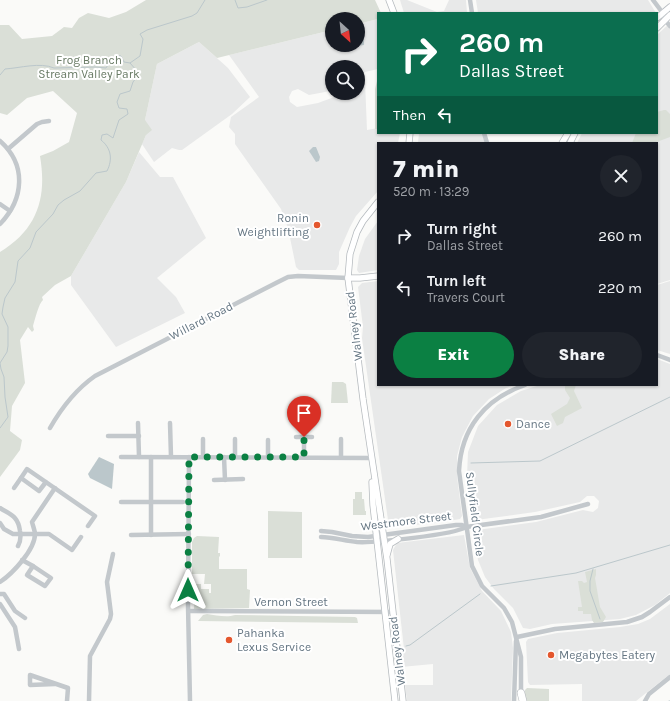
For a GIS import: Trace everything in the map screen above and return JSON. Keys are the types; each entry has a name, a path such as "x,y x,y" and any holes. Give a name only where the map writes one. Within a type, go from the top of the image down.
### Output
{"highway":[{"path":"521,693 522,701"}],"main road":[{"path":"389,0 394,12"},
{"path":"658,17 670,7"},
{"path":"658,27 670,15"},
{"name":"Walney Road","path":"377,203 363,221 355,236 350,254 348,278 371,458 373,505 386,559 403,701"},
{"name":"Willard Road","path":"348,278 377,276"},
{"name":"Walney Road","path":"380,538 395,701"},
{"path":"386,559 390,545 398,539"}],"street":[{"path":"470,0 472,12"},
{"path":"653,0 670,26"},
{"path":"662,12 670,15"},
{"path":"8,149 39,123 49,121"},
{"path":"0,141 8,149 15,161 19,179 18,193 10,211 0,224"},
{"path":"0,204 10,211"},
{"name":"Willard Road","path":"50,428 60,411 72,396 95,376 276,283 288,277 298,276 348,278"},
{"path":"658,355 670,360"},
{"name":"Sullyfield Circle","path":"521,693 521,657 512,622 507,612 486,591 475,574 471,562 459,470 465,438 477,417 491,403 504,394 523,386"},
{"path":"138,422 138,457"},
{"path":"170,424 171,457"},
{"path":"108,436 138,436"},
{"path":"296,437 312,437"},
{"path":"304,437 304,457"},
{"path":"203,457 204,439"},
{"path":"235,439 235,457"},
{"path":"341,439 341,458"},
{"path":"268,440 268,457"},
{"path":"121,457 371,458"},
{"path":"151,535 152,457"},
{"path":"189,457 188,605 190,701"},
{"path":"224,457 225,480"},
{"path":"14,488 27,469 95,516 88,526"},
{"path":"21,478 39,491 46,482"},
{"path":"214,480 243,479"},
{"path":"0,582 13,572 32,544 35,535 32,522 55,488"},
{"path":"121,502 183,502"},
{"path":"466,527 541,517 588,504"},
{"path":"0,508 17,519 19,522 21,542 18,546"},
{"path":"0,523 4,529 13,534 49,534 72,550 81,537"},
{"name":"Westmore Street","path":"321,537 333,537 356,542 456,525 466,527"},
{"name":"Westmore Street","path":"321,531 357,537 398,539 457,532 466,527"},
{"path":"131,535 188,534"},
{"path":"90,701 90,656 110,619 111,614 107,582 113,554"},
{"path":"22,560 33,566 51,578 46,586 27,575 33,566"},
{"path":"0,594 4,594 15,611 25,618"},
{"path":"517,637 561,628 627,622 642,617 670,597"},
{"path":"0,604 15,627 19,649"},
{"name":"Vernon Street","path":"189,611 393,612"},
{"name":"Sullyfield Circle","path":"514,701 517,637"},
{"path":"54,684 30,685 30,675 68,688 67,701"},
{"path":"645,701 649,694 670,677"}],"shaded area":[{"path":"400,0 407,0 437,12 404,12"},
{"path":"449,0 466,0 467,12 437,12 444,11"},
{"path":"476,0 648,0 655,12 478,12"},
{"path":"377,19 377,69 365,72 365,60 325,60 325,92 309,95 298,89 292,91 289,97 290,102 297,107 326,100 365,100 365,81 367,130 377,128 377,134 400,134 398,142 377,142 377,192 356,216 350,227 339,252 339,264 336,270 299,270 296,267 288,228 281,209 235,144 235,134 229,127 231,117 259,97 229,55 325,32 325,52 365,52 365,22"},
{"path":"670,23 670,280 658,284 658,142 578,142 582,134 658,134 658,34"},
{"path":"199,42 228,68 250,97 232,114 182,150 172,148 154,162 142,144 146,135 145,120 157,64"},
{"path":"419,134 482,134 485,142 418,142"},
{"path":"313,147 316,147 320,157 319,161 316,162 309,151"},
{"path":"139,152 160,177 173,177 206,238 157,278 176,297 185,313 116,347 71,285 71,276 126,182"},
{"path":"377,222 377,270 359,273 357,270 359,256 365,239"},
{"path":"377,281 377,386 511,386 489,399 473,416 462,437 457,456 457,476 462,516 460,519 429,524 396,526 391,525 388,520 362,338 363,327 358,287 362,283"},
{"path":"670,281 670,354 658,350 658,285"},
{"path":"658,359 670,364 670,593 655,605 636,615 620,619 552,624 530,629 523,628 513,608 494,589 485,577 478,560 474,533 477,530 536,522 583,510 593,512 598,508 599,501 594,496 587,496 580,502 535,512 476,520 472,517 467,476 468,452 478,426 497,405 521,391 537,386 658,386"},
{"path":"99,457 114,464 112,489 90,478 88,474"},
{"path":"464,535 470,568 482,591 501,611 511,632 513,648 511,701 407,701 405,685 433,685 433,664 401,667 400,650 404,649 393,550 397,543"},
{"path":"670,604 670,674 636,701 582,701 582,684 530,685 528,682 526,642 528,639 557,633 638,624 650,619"}],"green space":[{"name":"Frog Branch Stream Valley Park","path":"146,0 375,0 381,12 377,12 377,19 365,22 365,12 325,12 325,32 217,58 199,42 157,64 145,120 152,130 146,135 126,182 71,276 55,285 42,297 43,300 33,326 34,330 32,332 28,327 20,340 25,383 12,406 10,431 22,440 20,450 0,477 0,252 13,243 31,222 37,211 42,185 40,156 69,142 77,113 53,91 27,98 7,115 0,113 0,25 9,25 22,39 52,36 64,27 72,28 79,18 88,13 109,18 126,12"},
{"path":"377,81 377,129 375,129 375,89"},
{"path":"666,110 670,114 670,137 657,142 632,142 636,134 658,134 658,112"},
{"path":"332,382 343,382 346,384 348,403 331,403"},
{"path":"565,386 576,386 574,391 582,408 565,417 563,423 557,426 551,414 567,404 570,398 565,390"},
{"path":"355,492 362,492 366,515 353,515 353,499 355,499"},
{"path":"268,511 302,512 302,558 268,558"},
{"path":"197,536 219,537 219,569 247,569 247,589 250,590 249,608 194,609 195,584 201,584 201,589 209,589 209,593 211,593 211,584 204,584 205,574 192,574 192,542"},
{"path":"596,569 595,578 600,607 606,617 603,622 594,623 591,614 583,614 583,611 578,611 578,607 582,607 578,581 582,581 584,583 587,582 585,572"},
{"path":"203,615 225,616 355,617 357,618 358,623 198,621"},
{"path":"527,688 549,689 549,701 525,701 525,690"}],"waterway":[{"path":"0,428 8,417 4,377 0,363 7,352 8,327 2,314 5,298 15,282 18,261 30,248 36,232 53,214 58,205 80,191 96,173 107,171 110,162 110,154 109,150 101,140 102,135 107,134 113,138 119,120 128,114 127,109 119,108 117,102 120,94 130,91 133,82 137,77 137,71 130,63 140,56 143,39 140,34 147,30 192,16 197,13 205,0"},
{"path":"235,0 238,8 247,7 267,0"},
{"path":"0,75 5,69 36,65 54,68 106,68 116,55 121,56 124,62 130,63"},
{"path":"471,463 540,461 670,397"},
{"path":"491,586 576,573 670,545"},
{"path":"593,569 590,581 590,591 600,619"},
{"path":"406,646 410,645 480,594"}],"place":[{"name":"Ronin Weightlifting","path":"317,225"},
{"name":"Dance","path":"508,424"},
{"name":"Pahanka Lexus Service","path":"229,640"},
{"name":"Megabytes Eatery","path":"551,655"}],"route":[{"path":"188,590 189,457 304,457 304,437"}]}
